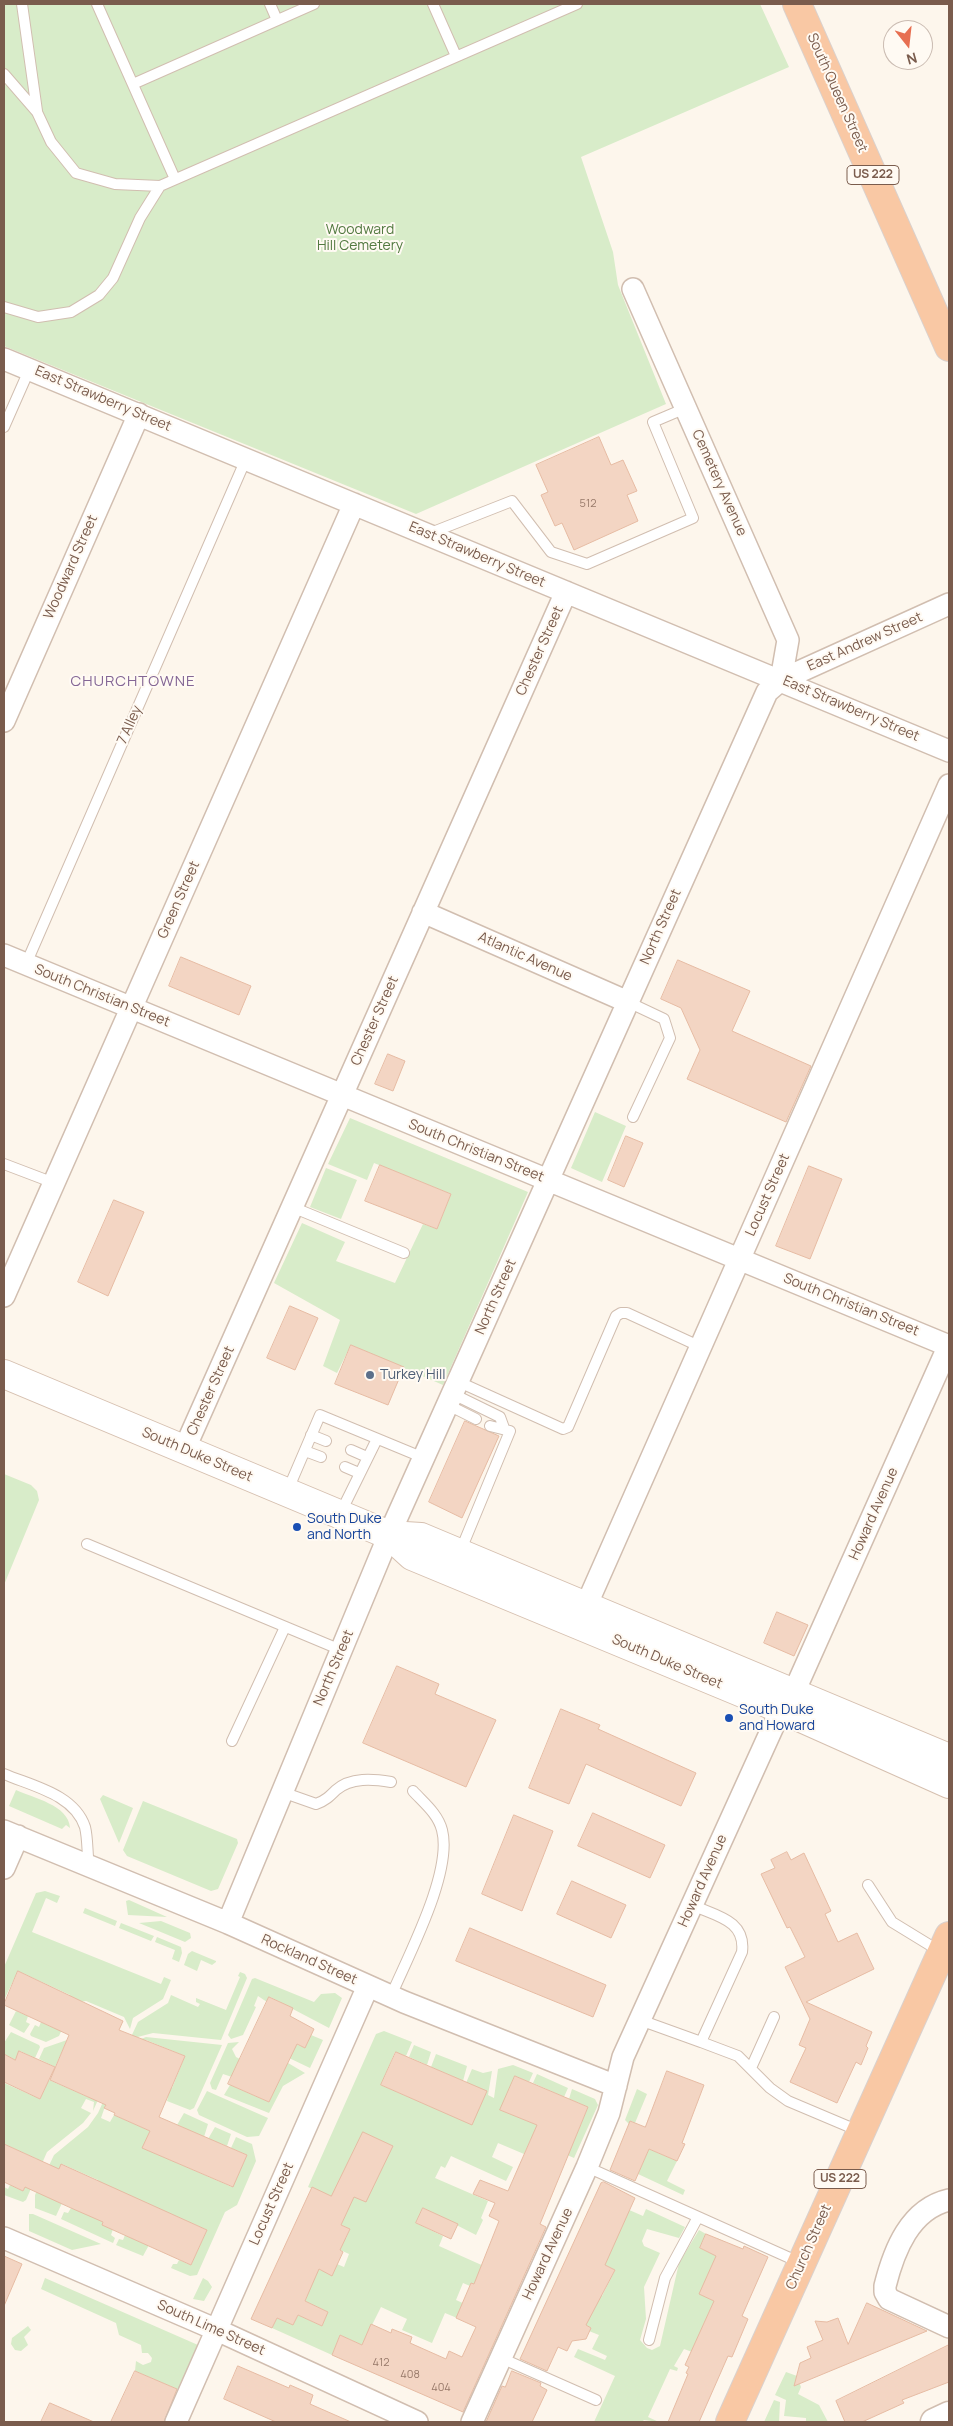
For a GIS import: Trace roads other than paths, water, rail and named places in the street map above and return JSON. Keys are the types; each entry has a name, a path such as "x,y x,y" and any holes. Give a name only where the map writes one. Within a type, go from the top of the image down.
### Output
{"highway":[{"name":"South Queen Street","path":"797,4 949,347"},
{"name":"Church Street","path":"730,2422 946,1944"}],"main road":[{"name":"South Duke Street","path":"4,1374 389,1535 412,1556 788,1700 949,1758"},
{"name":"South Duke Street","path":"389,1535 421,1537 586,1606 788,1700 949,1784"}],"street":[{"name":"Cemetery Avenue","path":"633,289 788,640 782,680"},
{"name":"East Strawberry Street","path":"4,358 949,751"},
{"name":"Woodward Street","path":"4,721 139,414"},
{"name":"Green Street","path":"4,1296 354,504"},
{"name":"Chester Street","path":"184,1450 566,592"},
{"name":"East Andrew Street","path":"782,680 949,604"},
{"name":"North Street","path":"228,1923 389,1535 767,692 782,680"},
{"name":"Locust Street","path":"586,1606 949,785"},
{"name":"Atlantic Avenue","path":"423,912 628,1002"},
{"name":"South Christian Street","path":"4,955 949,1346"},
{"name":"Howard Avenue","path":"472,2422 588,2167 609,2114 623,2057 949,1346"},
{"name":"Rockland Street","path":"11,1833 228,1923 368,1986 616,2086"},
{"path":"4,1868 11,1833"},
{"name":"Locust Street","path":"176,2422 368,1986"},
{"path":"949,2200 935,2203 914,2220 902,2240 885,2286 885,2292 890,2299 949,2327"},
{"name":"South Lime Street","path":"4,2238 217,2330 417,2422"},
{"path":"934,2422 949,2415"}],"lane":[{"path":"22,4 37,112"},
{"path":"96,4 175,178"},
{"path":"270,4 277,20"},
{"path":"132,84 314,4"},
{"path":"433,4 456,56"},
{"path":"4,307 38,317 71,312 99,295 113,278 140,218 160,186 577,4"},
{"path":"4,74 37,112 51,142 76,172 114,184 160,186"},
{"path":"4,427 30,368"},
{"path":"427,534 512,501 551,552 588,564 693,518 653,422 686,408"},
{"name":"7 Alley","path":"26,964 246,459"},
{"path":"628,1002 664,1019 670,1038 633,1116"},
{"path":"4,1164 54,1183"},
{"path":"292,1207 404,1253"},
{"path":"453,1394 563,1429 568,1427 616,1316 621,1313 627,1313 701,1347"},
{"path":"453,1394 476,1419"},
{"path":"453,1394 500,1417 507,1430 460,1553"},
{"path":"287,1493 320,1415 424,1458"},
{"path":"490,1426 507,1430"},
{"path":"311,1435 326,1441"},
{"path":"340,1514 377,1439"},
{"path":"351,1450 367,1457"},
{"path":"305,1451 321,1458"},
{"path":"345,1467 359,1473"},
{"path":"87,1544 341,1650"},
{"path":"232,1741 285,1627"},
{"path":"4,1774 59,1797 76,1809 85,1828 88,1866"},
{"path":"282,1792 316,1804 326,1800 344,1785 352,1782 376,1780 391,1782"},
{"path":"392,1996 436,1888 444,1845 442,1829 433,1812 412,1791"},
{"path":"868,1885 892,1922 946,1944"},
{"path":"692,1905 731,1922 738,1928 743,1942 742,1952 701,2042"},
{"path":"751,2068 774,2017"},
{"path":"640,2020 738,2056 770,2088 788,2101 861,2132"},
{"path":"588,2167 802,2263"},
{"path":"649,2340 665,2278 698,2217"},
{"path":"501,2358 596,2400"}],"place":[{"name":"Turkey Hill","path":"370,1375"},
{"name":"South Duke and North","path":"297,1527"},
{"name":"South Duke and Howard","path":"729,1718"}],"district":[{"name":"CHURCHTOWNE","path":"133,682"}],"park label":[{"name":"Woodward Hill Cemetery","path":"360,238"}]}
